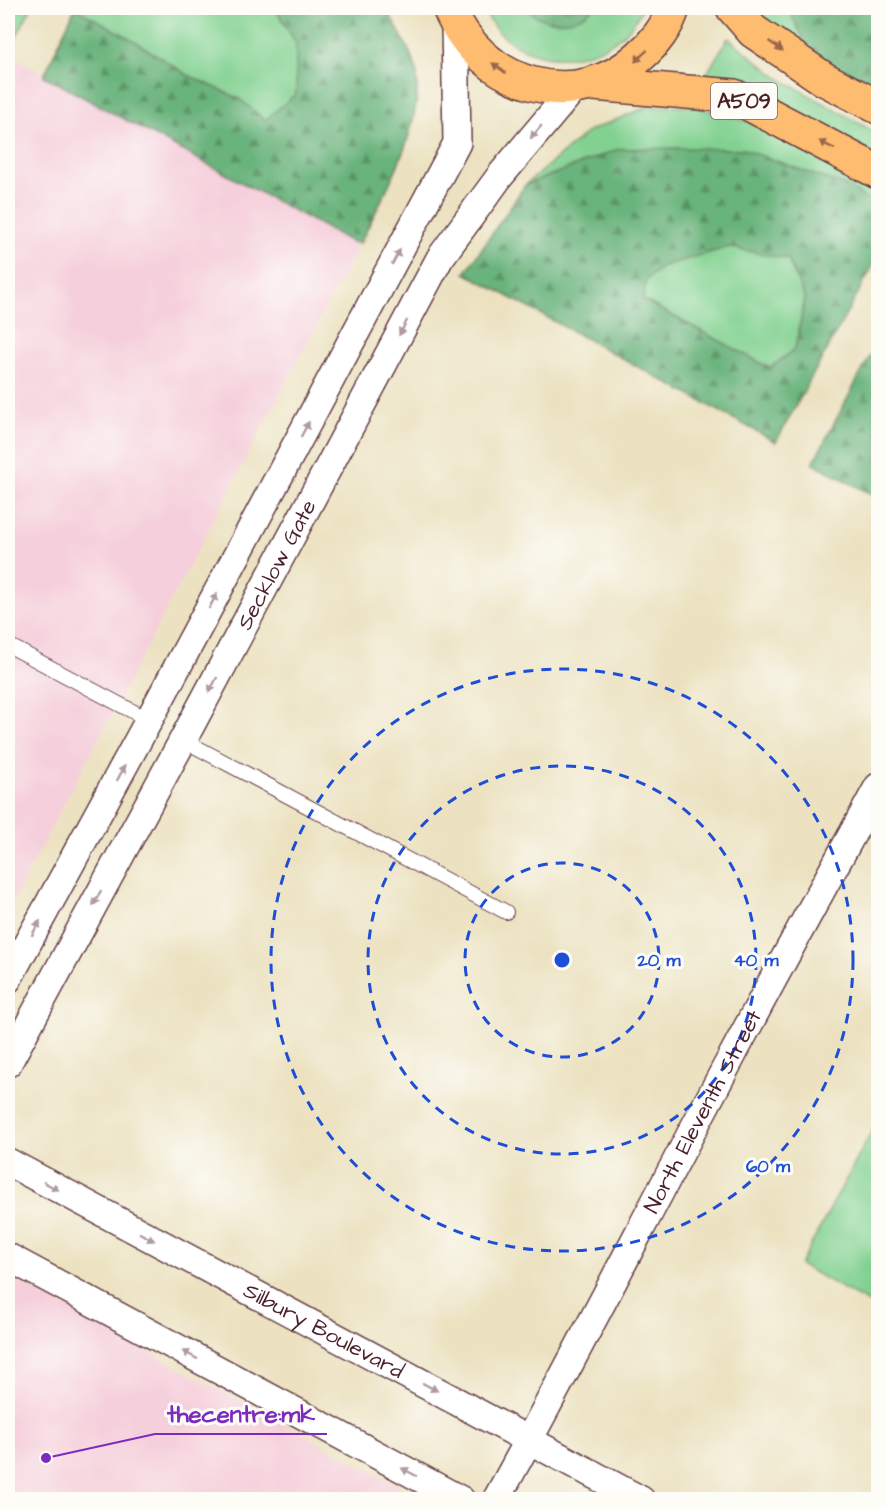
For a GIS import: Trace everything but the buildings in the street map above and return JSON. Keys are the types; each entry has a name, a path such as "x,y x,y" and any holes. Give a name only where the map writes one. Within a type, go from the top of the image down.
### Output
{"main road":[{"path":"452,15 476,51 504,74 538,86 584,86 627,69 654,44 673,8"},
{"name":"A509","path":"733,8 753,31 824,79 879,107"},
{"name":"A509","path":"584,86 734,96 879,171"}],"street":[{"name":"Secklow Gate","path":"8,979 457,143 452,15"},
{"name":"Secklow Gate","path":"8,1064 440,258 500,176 584,86"},
{"name":"North Eleventh Street","path":"496,1500 566,1372 730,1059 879,787"},
{"name":"Silbury Boulevard","path":"8,1162 640,1500"},
{"path":"8,1257 461,1500"}],"lane":[{"path":"8,645 149,720"},
{"path":"183,740 506,912"}],"shaded area":[{"path":"8,54 358,246 8,910"},
{"path":"8,1276 423,1499 8,1499"}],"green space":[{"path":"8,8 31,8 8,53"},
{"path":"75,8 385,8 413,59 417,74 417,96 407,140 399,162 360,243 352,242 44,76"},
{"path":"75,8 133,40 186,74 238,98 265,120 296,94 296,43 275,8 385,8 413,59 417,74 417,96 407,140 399,162 360,243 352,242 44,76"},
{"path":"482,8 643,8 629,29 613,42 580,55 562,57 545,56 512,43 496,28"},
{"path":"526,8 593,8 578,18 559,22 541,18"},
{"path":"733,8 788,8 824,79"},
{"path":"788,8 878,8 878,104 824,79"},
{"path":"728,38 779,78 878,134 878,156 704,78"},
{"path":"695,106 765,127 878,189 878,207 848,187 743,149 619,149 525,185 589,131 647,107"},
{"path":"619,149 743,149 848,187 878,207 878,252 874,264 776,442 465,273 525,185","holes":["728,247 788,259 805,299 795,349 770,368 643,300 646,280 663,266"]},
{"path":"729,247 788,259 805,299 795,349 770,368 643,300 645,280 663,266"},
{"path":"878,341 878,498 813,463"},
{"path":"878,1120 878,1308 800,1265"}],"place":[{"name":"thecentre:mk","path":"46,1458"}]}
